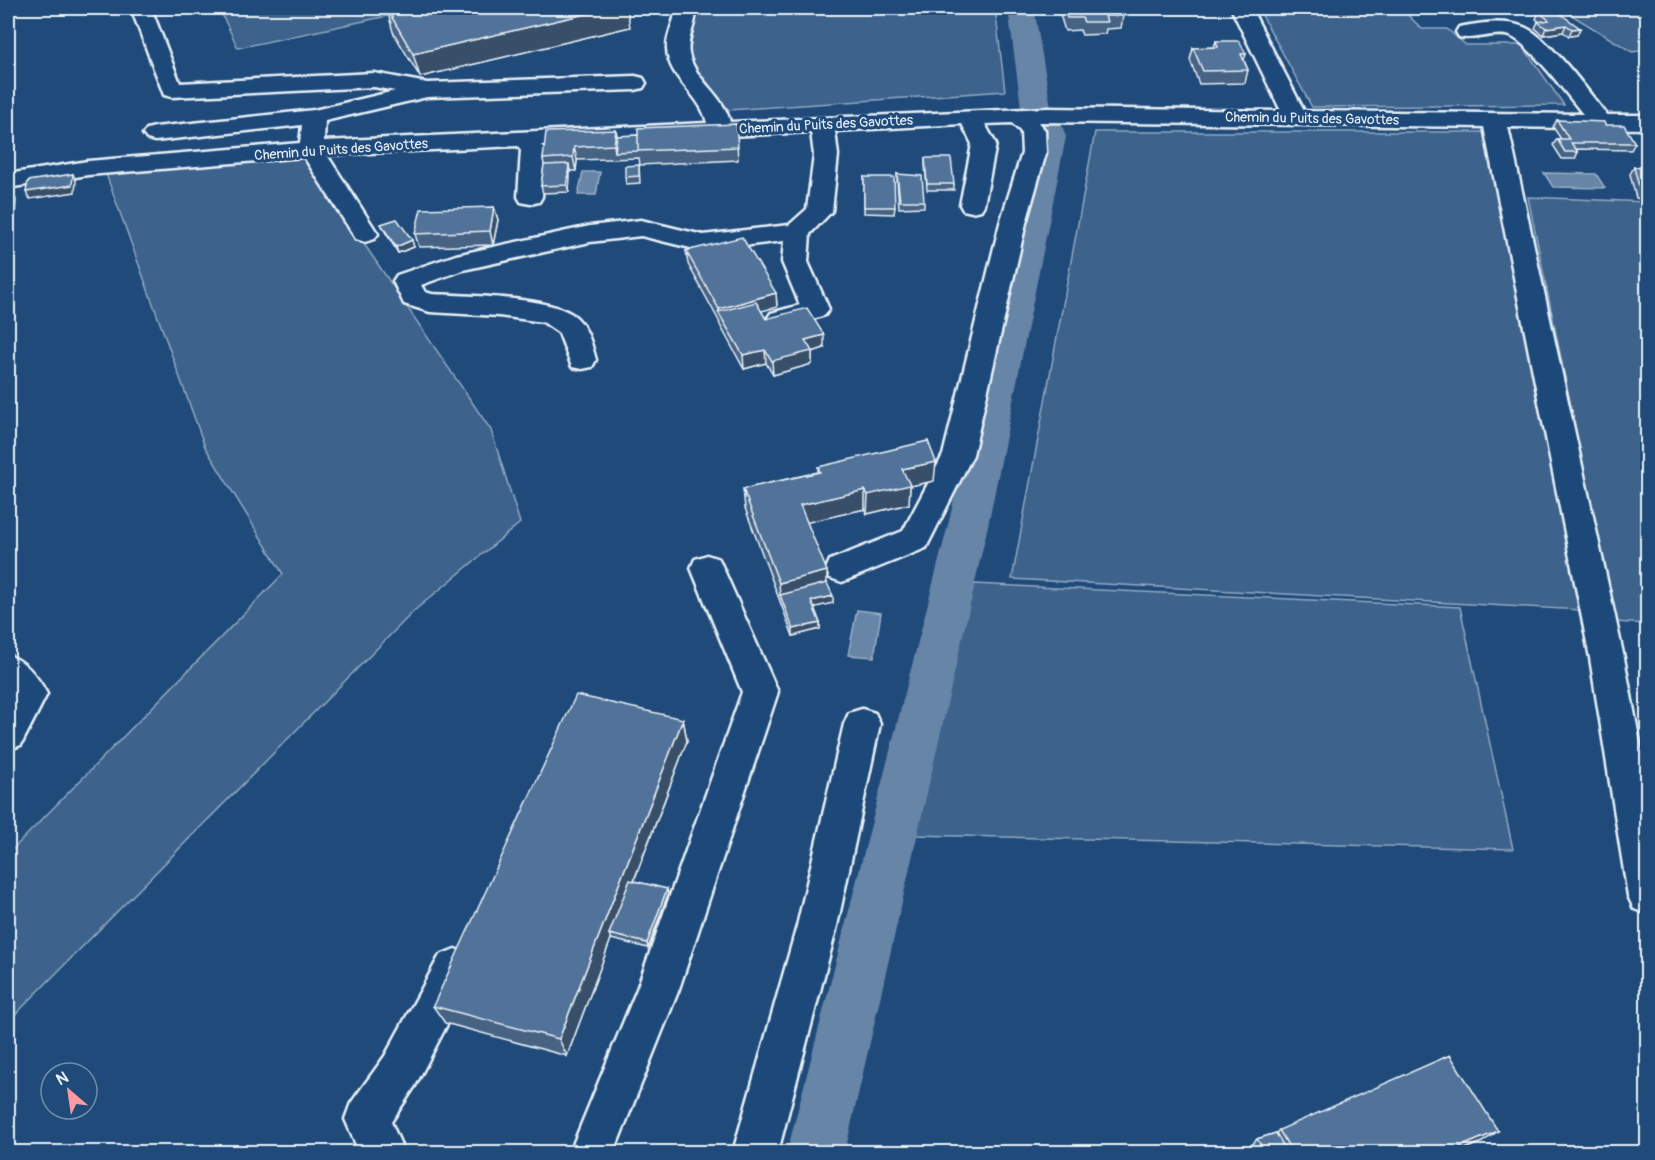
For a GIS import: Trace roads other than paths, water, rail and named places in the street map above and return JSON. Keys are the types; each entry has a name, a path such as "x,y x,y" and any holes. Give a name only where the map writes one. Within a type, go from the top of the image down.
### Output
{"street":[{"path":"141,8 172,90 374,80 428,90"},
{"path":"686,8 687,13 677,40 679,58 692,83 715,110 720,129"},
{"path":"1241,8 1296,118"},
{"path":"1467,32 1508,29 1521,32 1600,121"},
{"path":"155,134 314,117 428,90 635,83"},
{"path":"842,570 915,539 958,455 1013,224 1034,153 1033,130 1018,116"},
{"path":"314,117 311,149 365,234"},
{"path":"970,117 984,144 972,205"},
{"name":"Chemin du Puits des Gavottes","path":"8,181 88,168 311,149 970,117 1647,122"},
{"path":"1495,120 1607,658 1647,896"},
{"path":"582,360 574,334 563,320 543,312 429,303 414,298 406,281 456,264 590,234 641,228 703,243 797,232 819,211 826,155 822,124"},
{"path":"525,138 533,150 530,197"},
{"path":"781,320 815,309 795,262 797,232"},
{"path":"592,1152 658,989 760,692 707,568"},
{"path":"8,669 29,694 8,734"},
{"path":"755,1152 817,926 862,724"},
{"path":"382,1152 367,1119 400,1071 461,957"}],"waterway":[{"path":"816,1152 969,521 1051,137 1046,122 1036,107 1021,8"}]}
